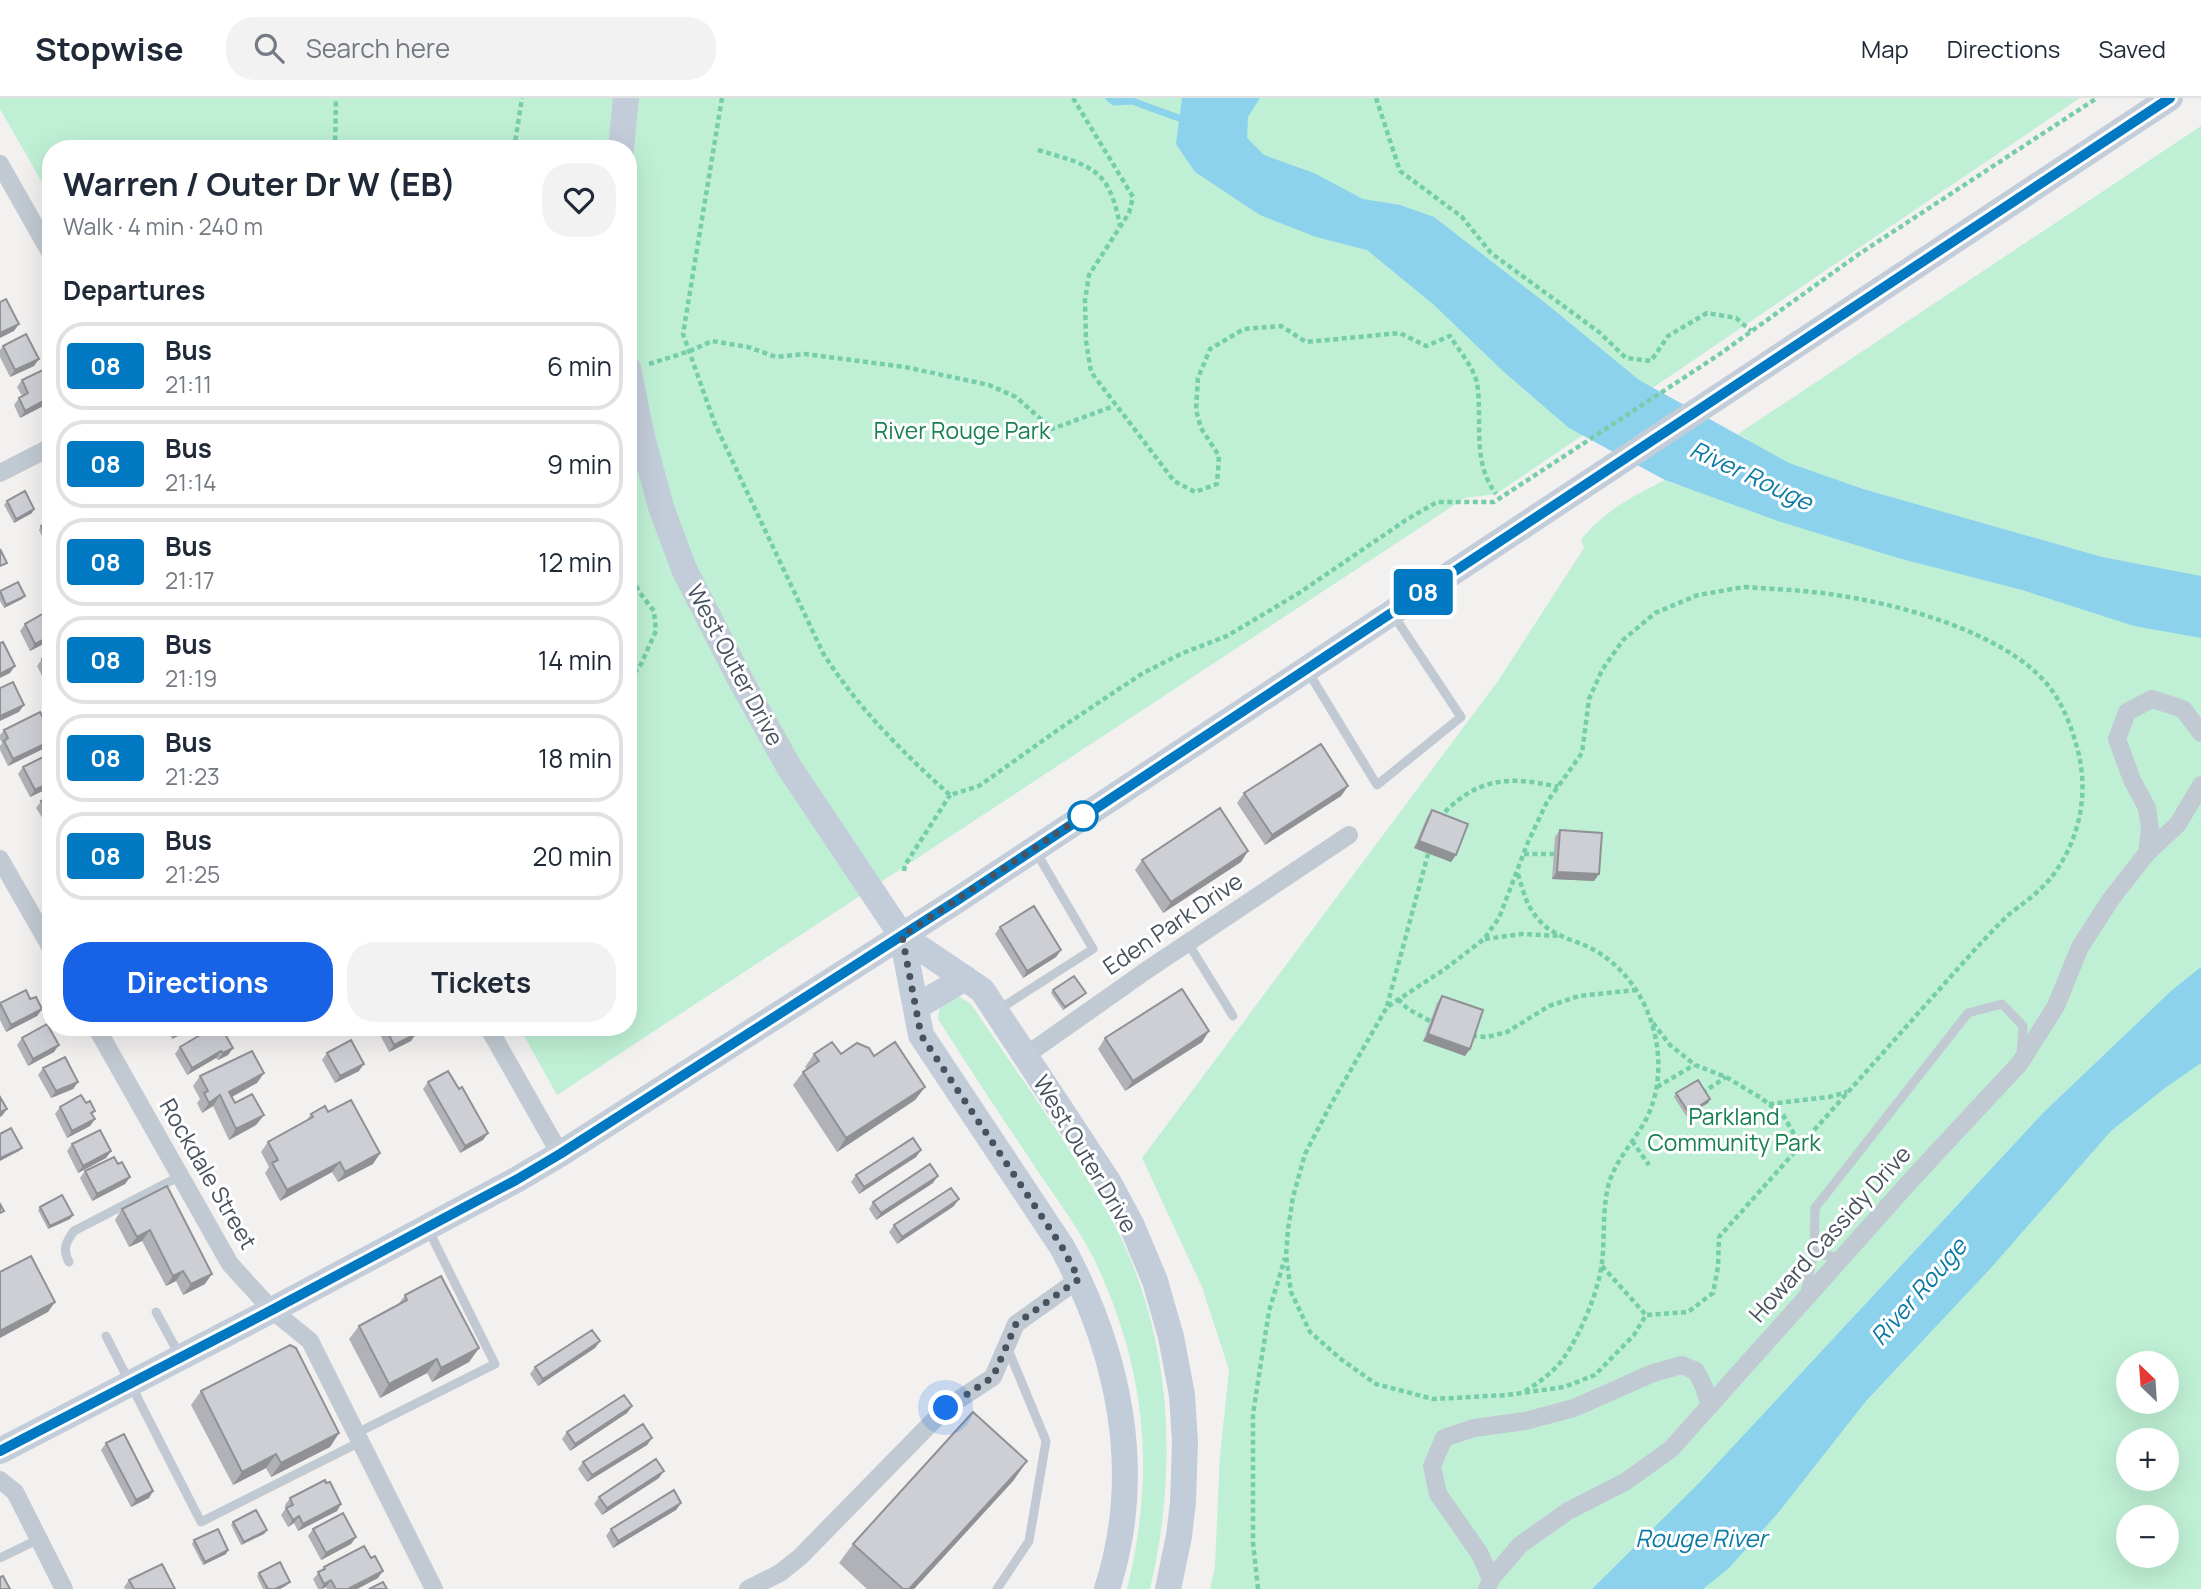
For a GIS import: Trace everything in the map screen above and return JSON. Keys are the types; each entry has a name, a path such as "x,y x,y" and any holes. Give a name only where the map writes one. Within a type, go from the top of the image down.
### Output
{"main road":[{"path":"622,140 626,98"},
{"path":"0,1451 272,1310 560,1154 902,936 2170,98"},
{"name":"West Outer Drive","path":"637,413 662,507 684,569 789,767 902,936 982,990 1109,1183 1132,1226 1155,1280 1171,1337 1182,1395 1185,1442 1183,1502 1168,1589"},
{"name":"West Outer Drive","path":"902,936 921,1035 1054,1236 1079,1279 1110,1361 1121,1413 1124,1497 1119,1539 1107,1589"},
{"path":"916,1007 965,978"}],"street":[{"path":"0,164 42,238"},
{"path":"0,473 42,452"},
{"path":"2147,853 2150,829 2147,808 2132,780 2117,739 2127,712 2151,699 2183,709 2201,733"},
{"name":"Howard Cassidy Drive","path":"1489,1584 1520,1545 1568,1511 1625,1482 1671,1449 2020,1063 2056,1006 2080,947 2111,899 2147,853 2178,824 2201,786"},
{"name":"Eden Park Drive","path":"1025,1056 1349,835"},
{"path":"0,859 42,932"},
{"name":"Rockdale Street","path":"101,1036 230,1264 272,1310 310,1341 434,1589"},
{"path":"493,1036 560,1154"},
{"path":"748,1589 784,1581 800,1557 946,1408 993,1377 1016,1324 1079,1279"},
{"path":"1489,1584 1480,1554 1438,1494 1432,1466 1444,1438 1474,1427 1525,1421 1574,1408 1653,1373 1682,1365 1696,1371 1710,1406"},
{"path":"0,1480 15,1492 64,1589"}],"lane":[{"path":"1306,669 1377,785 1461,717 1391,613"},
{"path":"997,1011 1093,949 1034,848"},
{"path":"1188,943 1233,1016"},
{"path":"1804,1300 1814,1253 1815,1208 1968,1013 2002,1004 2022,1026 2020,1063"},
{"path":"69,1262 65,1255 66,1243 74,1231 180,1176"},
{"path":"106,1336 201,1522 495,1364 427,1227"},
{"path":"1814,1253 1841,1258"},
{"path":"156,1312 181,1357"},
{"path":"997,1589 1029,1541 1046,1441 1007,1346"},
{"path":"0,1558 39,1539"}],"path":[{"path":"335,140 336,98"},
{"path":"515,140 522,98"},
{"path":"722,98 683,334 715,424 823,653 842,682 882,729 950,795"},
{"path":"1073,98 1133,197 1129,213 1088,275 1085,300 1086,341 1091,372 1174,481 1195,492 1217,484 1219,456 1201,428 1196,410 1198,378 1210,349 1244,329 1281,326 1306,342 1400,333 1426,346 1450,336 1477,380 1480,453 1486,480 1496,494"},
{"path":"1376,98 1400,171 1462,218 1491,253 1599,332 1626,358 1650,361 1668,336 1707,313 1736,318 1751,331"},
{"path":"904,871 905,865 950,795 979,786 1143,673 1183,653 1227,636 1299,593 1437,502 1494,502 1717,356 1859,254 2097,98"},
{"path":"1038,150 1090,166 1105,181 1115,202 1120,227"},
{"path":"637,366 690,351 712,341 776,357 805,354 905,368 989,384 1016,397 1052,429 1114,405"},
{"path":"1387,1007 1484,939 1499,918 1547,802 1582,753 1589,699 1602,670 1623,640 1654,613 1698,596 1744,587 1829,594 1881,604 1968,630 2010,652 2047,684 2072,726 2081,765 2083,802 2074,838 2058,869 2038,893 2010,914 1978,946 1719,1237 1718,1267 1713,1293 1688,1312 1646,1315"},
{"path":"637,588 654,611 656,631 637,670"},
{"path":"1436,821 1453,803 1482,785 1506,779 1558,787"},
{"path":"1524,853 1553,855"},
{"path":"1258,1589 1253,1542 1253,1414 1269,1311 1286,1256 1293,1197 1305,1154 1387,1007 1428,854"},
{"path":"1518,873 1527,902 1541,923 1561,936 1611,959 1635,990 1656,1035 1658,1068 1655,1098 1644,1123 1616,1165 1609,1185 1602,1266 1588,1311 1565,1356 1542,1381 1522,1393"},
{"path":"1484,939 1522,934 1561,936"},
{"path":"1472,1036 1487,1037 1507,1032 1549,1006 1579,996 1635,990"},
{"path":"1398,999 1408,1009 1430,1021"},
{"path":"1650,1019 1670,1045 1695,1065 1726,1077 1783,1115 1794,1134 1797,1151"},
{"path":"1656,1088 1695,1065"},
{"path":"1702,1093 1726,1077"},
{"path":"1769,1104 1829,1097 1850,1091"},
{"path":"1632,1141 1649,1165"},
{"path":"1286,1256 1291,1293 1310,1332 1342,1360 1376,1384 1433,1399 1522,1393 1563,1387 1595,1375 1634,1335 1646,1315"},
{"path":"1602,1266 1646,1315"}],"green space":[{"name":"River Rouge Park","path":"0,98 2080,98 1496,494 1465,498 557,1095 524,1036 637,1036 637,140 42,140 42,182 0,109"},
{"name":"Parkland Community Park","path":"2201,126 2201,1589 1210,1589 1215,1566 1220,1455 1229,1370 1202,1287 1142,1158 1498,681 1584,548 1581,540 1589,530 1631,498 1665,480 1680,486 1749,440 1738,434"},
{"path":"958,996 971,1004 1085,1174 1124,1244 1142,1291 1155,1339 1167,1439 1160,1539 1150,1589 1127,1589 1136,1546 1143,1462 1135,1380 1125,1340 1112,1300 1083,1238 938,1019 940,1005"}],"water":[{"name":"River Rouge","path":"1182,98 1260,98 1248,117 1247,138 1264,155 1314,173 1363,199 1400,205 1434,217 1639,380 1789,463 1863,489 2102,557 2201,576 2201,638 2134,626 2022,590 1898,558 1781,522 1665,480 1569,428 1504,372 1434,305 1367,250 1316,237 1260,215 1195,172 1176,144"},
{"name":"Rouge River","path":"2201,967 2201,1063 2111,1131 1990,1269 1866,1401 1778,1513 1729,1568 1703,1589 1592,1589 1699,1483 2043,1113 2171,991"}],"building":[{"path":"6,299 19,324 0,333 0,302"},
{"path":"26,334 39,359 15,370 3,346"},
{"path":"42,370 42,402 25,411 19,398 28,393 22,380"},
{"path":"25,491 34,509 16,519 7,501"},
{"path":"0,549 7,563 0,566"},
{"path":"18,582 25,596 6,605 0,591"},
{"path":"42,614 42,640 35,644 25,624"},
{"path":"3,642 15,666 0,674 0,643"},
{"path":"13,682 24,705 0,716 0,688"},
{"path":"40,712 42,745 13,759 4,741 8,738 4,730"},
{"path":"1321,744 1348,786 1272,835 1244,793"},
{"path":"42,758 42,786 35,790 23,767"},
{"path":"1220,808 1248,851 1171,902 1142,860"},
{"path":"1432,810 1468,824 1456,855 1419,841"},
{"path":"1560,830 1602,833 1599,874 1557,872"},
{"path":"1034,906 1061,950 1027,971 1000,927"},
{"path":"1074,976 1086,993 1065,1007 1053,990"},
{"path":"1182,989 1209,1031 1133,1081 1105,1038"},
{"path":"26,990 30,999 36,997 42,1009 11,1025 0,1003"},
{"path":"1442,996 1483,1010 1470,1049 1428,1034"},
{"path":"42,1027 42,1036 54,1036 59,1045 33,1059 22,1038"},
{"path":"198,1036 226,1036 233,1048 223,1053 221,1051 192,1068 180,1047"},
{"path":"390,1036 412,1036 394,1045"},
{"path":"351,1040 364,1064 340,1076 327,1053"},
{"path":"832,1042 841,1054 857,1043 869,1048 874,1056 895,1042 925,1087 846,1138 803,1072 819,1061 814,1054"},
{"path":"252,1051 264,1073 229,1092 235,1103 252,1094 264,1115 236,1129 220,1095 209,1103 204,1093 208,1091 200,1076"},
{"path":"65,1057 78,1082 56,1091 43,1068"},
{"path":"448,1071 459,1089 462,1087 488,1133 465,1146 428,1082"},
{"path":"1698,1080 1710,1099 1689,1113 1676,1093"},
{"path":"81,1095 86,1103 90,1101 95,1111 91,1113 95,1119 72,1131 60,1107"},
{"path":"0,1097 7,1109 0,1112"},
{"path":"351,1100 380,1153 345,1172 340,1162 287,1190 272,1163 278,1160 268,1142 313,1117 311,1114 325,1106 328,1112"},
{"path":"11,1128 22,1148 0,1158 0,1134"},
{"path":"100,1130 111,1151 83,1166 72,1144"},
{"path":"913,1138 921,1150 864,1187 856,1175"},
{"path":"114,1157 118,1164 122,1162 130,1177 97,1194 85,1171"},
{"path":"930,1164 938,1176 881,1213 873,1202"},
{"path":"167,1186 212,1274 191,1284 183,1271 173,1276 150,1230 137,1237 122,1209"},
{"path":"951,1188 959,1199 902,1237 894,1225"},
{"path":"62,1195 73,1215 50,1226 40,1207"},
{"path":"31,1256 55,1302 0,1331 0,1272"},
{"path":"441,1276 479,1348 441,1368 437,1359 389,1384 359,1326 407,1300 405,1295"},
{"path":"592,1330 600,1341 543,1379 535,1367"},
{"path":"290,1345 296,1348 339,1433 281,1463 276,1454 242,1472 201,1391"},
{"path":"624,1395 632,1406 575,1444 567,1432"},
{"path":"973,1412 1027,1461 909,1589 903,1589 853,1544"},
{"path":"643,1424 652,1438 592,1475 583,1462"},
{"path":"124,1434 153,1491 136,1500 106,1443"},
{"path":"656,1459 664,1471 607,1508 599,1497"},
{"path":"325,1480 326,1483 330,1482 341,1504 303,1524 299,1516 293,1520 286,1508 293,1505 290,1498"},
{"path":"674,1490 681,1503 618,1541 611,1529"},
{"path":"256,1510 267,1530 244,1542 233,1522"},
{"path":"343,1513 356,1537 326,1553 313,1529"},
{"path":"218,1529 228,1550 205,1562 194,1540"},
{"path":"364,1546 371,1558 375,1556 383,1571 348,1589 336,1589 331,1580 324,1584 318,1572"},
{"path":"280,1562 290,1582 275,1589 268,1589 259,1573"},
{"path":"162,1564 175,1589 134,1589 129,1580"},
{"path":"3,1576 10,1589 0,1589 0,1577"},
{"path":"383,1582 387,1589 369,1589"}],"waterway":[{"path":"1109,98 1114,102 1132,101 1187,121"}],"bus line":[{"name":"08","path":"0,1451 272,1310 560,1154 956,901 2170,98"}],"route":[{"path":"946,1408 993,1377 1016,1324 1079,1279 1062,1247 921,1035 902,936 1083,816"}]}
